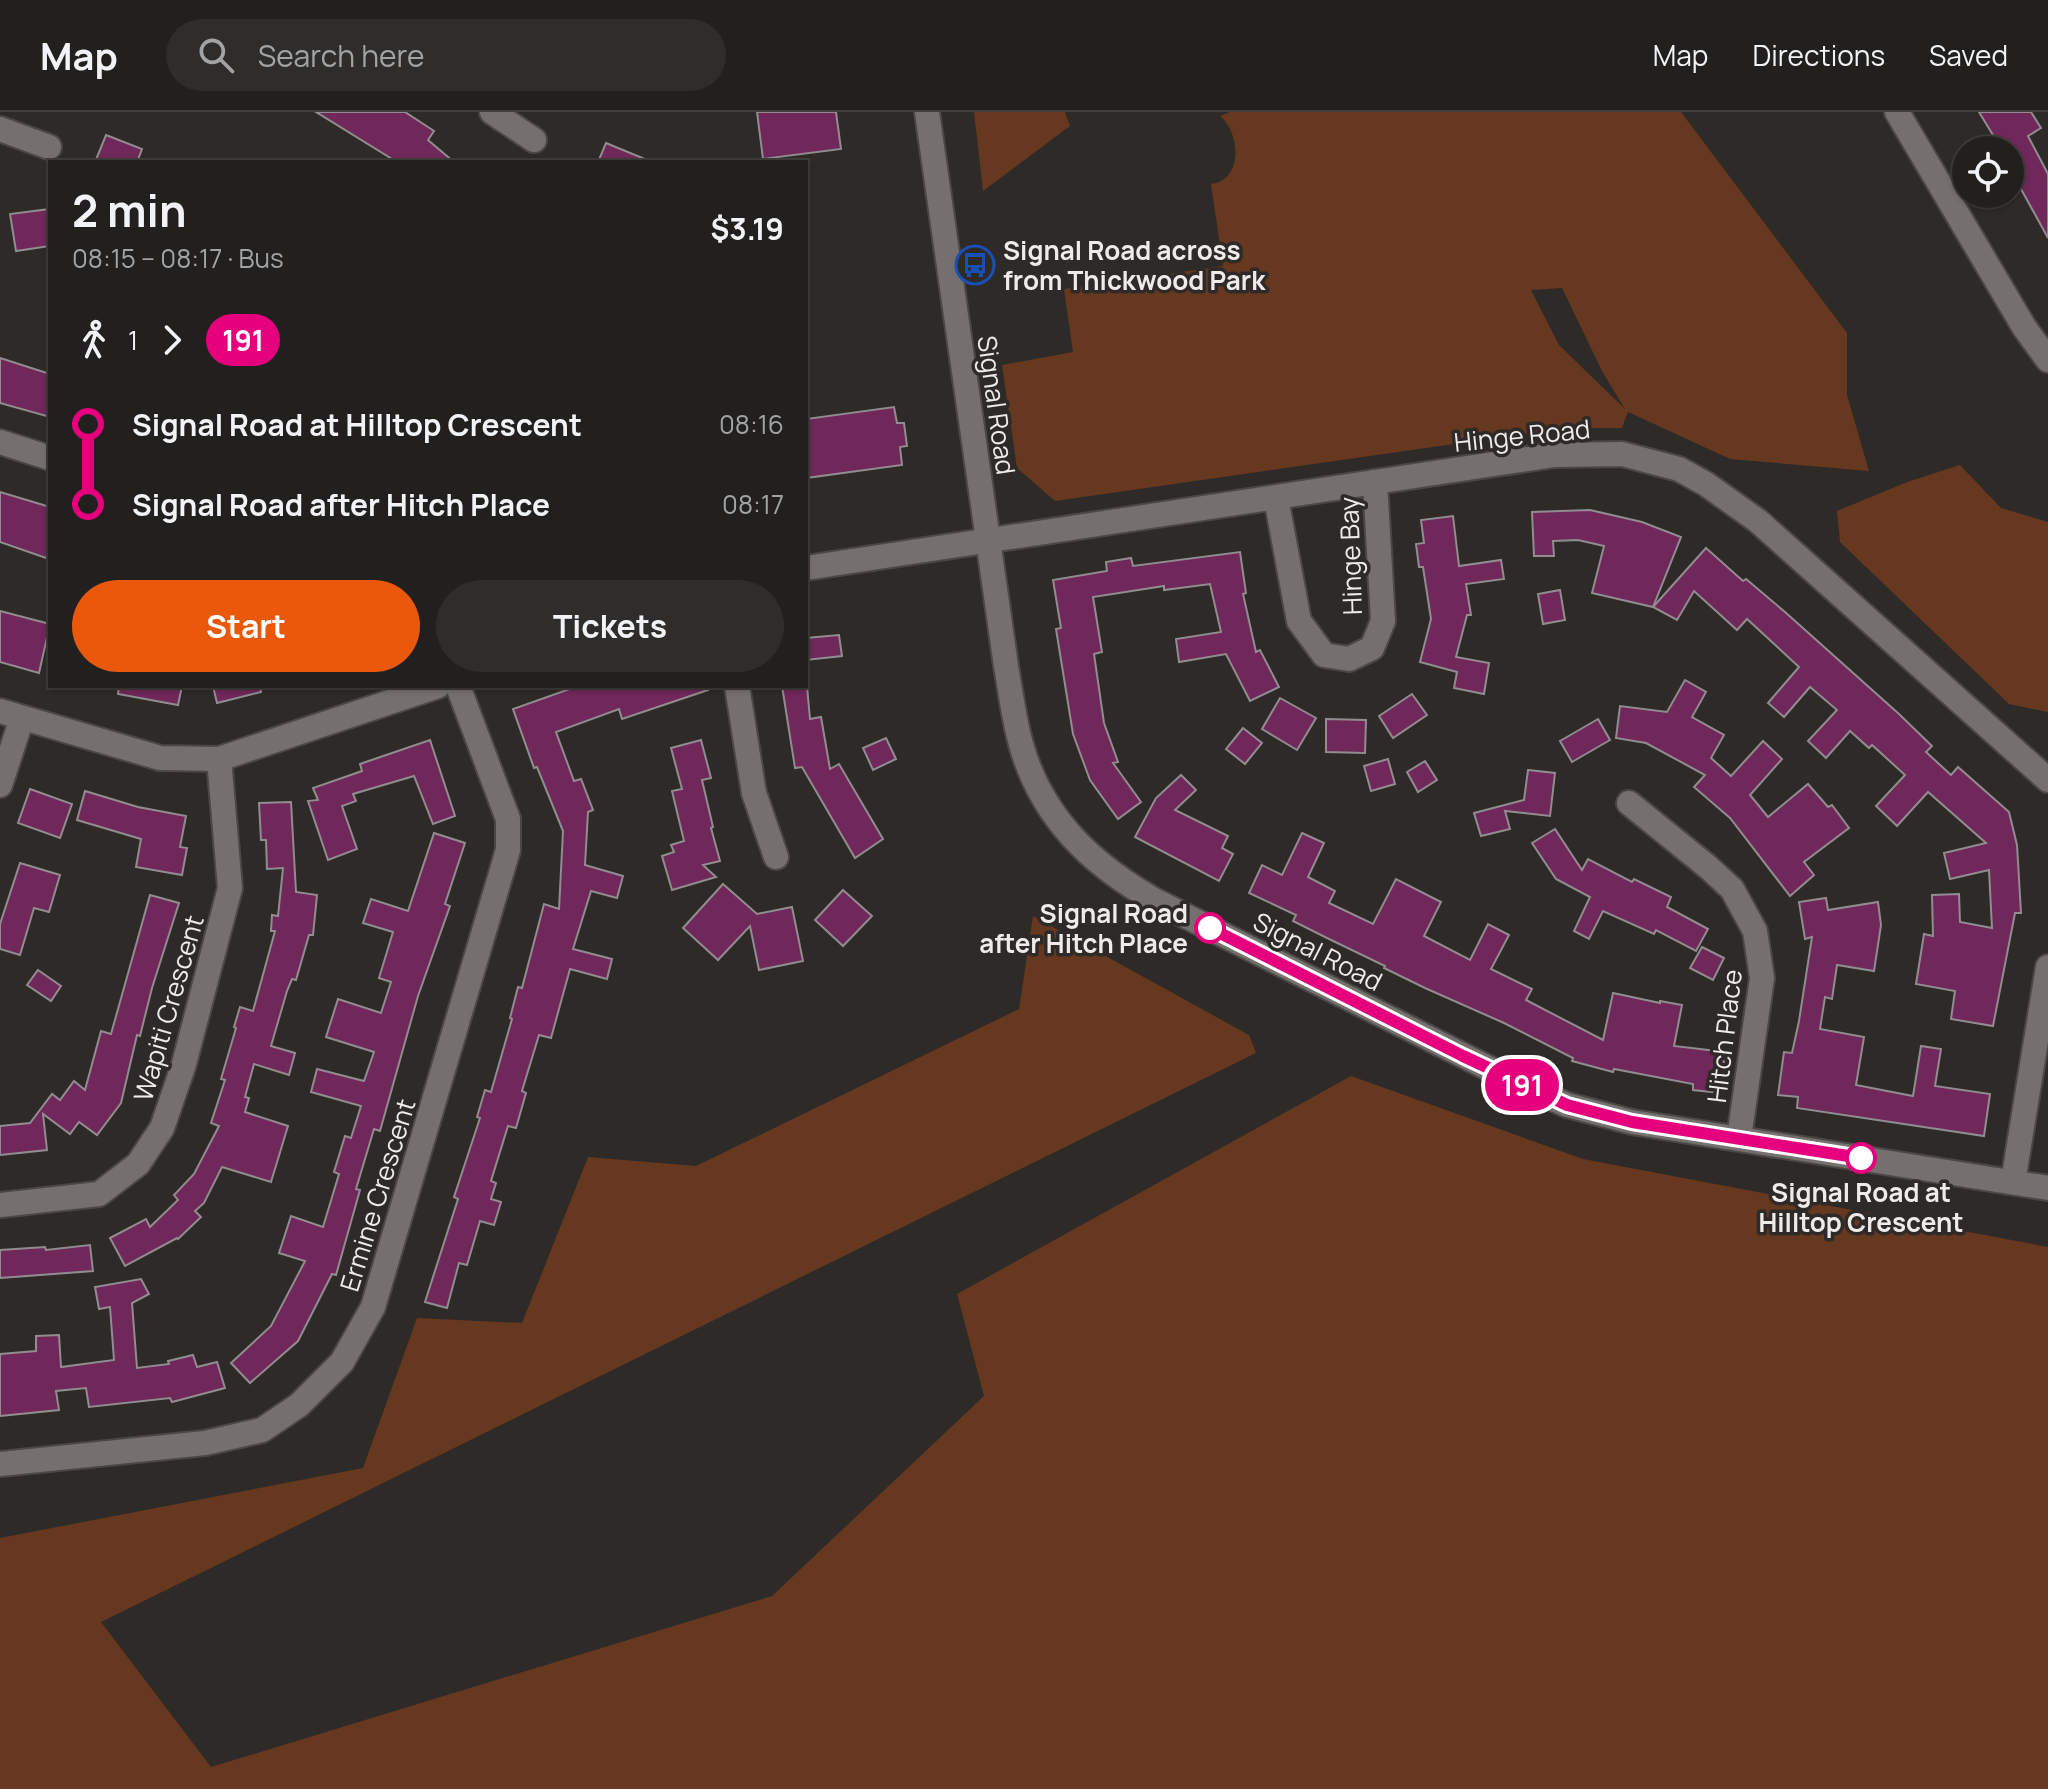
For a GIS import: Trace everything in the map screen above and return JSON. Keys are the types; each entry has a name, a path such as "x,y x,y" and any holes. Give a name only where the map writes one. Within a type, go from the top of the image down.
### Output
{"street":[{"path":"492,112 534,140"},
{"name":"Signal Road","path":"927,112 1013,702 1029,768 1047,802 1089,856 1118,879 1154,900 1567,1105 1632,1122 2048,1188"},
{"path":"1897,112 2024,327 2048,360"},
{"path":"0,129 49,147"},
{"path":"0,442 48,457"},
{"name":"Hinge Road","path":"808,568 1554,455 1622,454 1679,469 1758,521 2048,780"},
{"name":"Hinge Bay","path":"1276,498 1299,621 1324,655 1349,659 1372,648 1383,621 1375,482"},
{"path":"0,785 11,715 160,758 219,759 432,688"},
{"name":"Ermine Crescent","path":"0,1464 205,1443 262,1430 299,1405 342,1362 373,1307 508,850 508,819 459,688"},
{"path":"737,688 754,793 776,857"},
{"name":"Wapiti Crescent","path":"0,1205 99,1194 138,1164 162,1128 184,1064 230,888 219,759"},
{"name":"Hitch Place","path":"1629,803 1732,889 1755,931 1762,978 1739,1138"},
{"path":"2013,1182 2048,967"}],"shaded area":[{"path":"974,112 1065,112 1070,126 983,191"},
{"path":"1230,112 1681,112 1847,333 1847,395 1869,471 1730,459 1628,412 1622,428 1566,428 1055,501 1017,468 1002,365 1073,352 1064,289 1223,266 1211,184 1222,181 1229,174 1234,165 1235,143 1227,123 1220,116","holes":["1562,288 1603,373 1625,409 1559,345 1531,290"]},
{"path":"1960,465 2001,508 2048,522 2048,712 2009,704 1840,542 1837,511 1907,482"},
{"path":"1033,916 1249,1035 1256,1053 101,1622 211,1767 772,1596 984,1396 957,1294 1351,1076 1583,1159 2048,1247 2048,1789 0,1789 0,1538 363,1468 417,1318 522,1323 588,1157 696,1166 1019,1009"}],"building":[{"path":"316,112 405,112 434,131 428,140 452,160 394,160"},
{"path":"757,112 836,112 841,149 763,159"},
{"path":"1979,112 2031,112 2041,128 2028,136 2048,174 2048,238 2024,194 2024,136 1994,136"},
{"path":"106,135 142,149 138,160 96,160"},
{"path":"606,143 647,160 599,160"},
{"path":"48,209 48,246 16,251 10,214"},
{"path":"0,358 48,373 48,416 0,403"},
{"path":"894,407 897,423 904,423 907,446 900,447 902,465 808,478 808,419"},
{"path":"0,492 48,506 46,558 0,542"},
{"path":"1590,510 1642,522 1681,537 1653,607 1592,593 1604,546 1578,540 1553,541 1554,556 1534,556 1532,512"},
{"path":"1453,516 1459,566 1501,560 1504,579 1466,584 1471,615 1467,615 1456,657 1489,663 1484,694 1454,688 1457,672 1420,662 1431,619 1416,544 1424,543 1421,520"},
{"path":"1706,548 1785,612 1899,714 1932,746 1926,752 1951,775 1958,767 2009,812 2017,845 2021,913 2015,913 1993,1026 1951,1019 1955,991 1916,984 1924,934 1933,936 1932,895 1959,894 1960,922 1992,928 1989,870 1950,879 1944,853 1986,843 1928,792 1897,826 1876,806 1905,775 1872,745 1869,748 1850,731 1826,758 1808,741 1837,710 1810,687 1784,717 1768,703 1799,667 1747,619 1737,630 1694,591 1677,620 1653,607"},
{"path":"1240,552 1246,593 1243,594 1256,652 1260,650 1279,687 1250,701 1226,654 1179,662 1176,639 1221,632 1210,584 1164,590 1164,586 1093,597 1102,652 1094,654 1104,723 1118,762 1113,763 1141,802 1118,819 1090,780 1073,734 1056,629 1061,628 1053,580 1107,571 1106,562 1131,558 1133,566"},
{"path":"1560,590 1565,620 1543,624 1538,594"},
{"path":"0,611 48,623 39,673 0,662"},
{"path":"839,635 842,656 808,660 808,638"},
{"path":"1685,680 1706,692 1692,717 1724,735 1711,758 1731,776 1763,741 1782,759 1750,795 1768,817 1808,784 1828,807 1832,805 1849,828 1804,862 1814,875 1790,896 1730,818 1694,787 1705,775 1646,743 1616,738 1620,706 1667,712"},
{"path":"119,688 182,688 178,705 118,694"},
{"path":"213,688 260,688 261,692 217,703"},
{"path":"572,688 708,690 622,719 619,709 556,732 574,781 581,779 593,810 588,812 585,865 623,876 617,898 591,891 573,949 612,959 607,979 570,969 551,1038 539,1035 522,1091 526,1093 516,1128 508,1126 491,1181 496,1183 491,1199 501,1202 494,1225 480,1221 467,1265 459,1263 447,1308 425,1302 458,1199 454,1197 480,1118 477,1117 485,1090 491,1092 518,987 522,988 544,904 559,909 563,831 537,767 534,768 513,709"},
{"path":"782,688 807,688 810,719 821,717 830,769 839,764 883,839 855,858 802,767 795,768"},
{"path":"1412,694 1427,715 1393,738 1379,716"},
{"path":"1280,698 1316,718 1297,750 1262,729"},
{"path":"1326,719 1366,720 1365,753 1326,752"},
{"path":"1598,719 1610,740 1572,762 1560,741"},
{"path":"1243,728 1262,743 1245,764 1226,749"},
{"path":"886,738 896,759 873,770 863,748"},
{"path":"430,740 455,816 433,824 414,776 353,794 356,801 342,806 357,849 328,860 308,801 318,800 313,788 362,771 360,764"},
{"path":"701,740 711,778 702,780 720,861 703,865 716,877 672,890 662,856 674,852 671,845 684,841 672,791 682,789 671,748"},
{"path":"1388,759 1395,784 1371,791 1364,766"},
{"path":"1425,761 1437,780 1418,792 1407,772"},
{"path":"1528,770 1555,773 1550,816 1505,811 1510,829 1481,836 1474,813 1524,800"},
{"path":"1181,775 1196,790 1175,810 1228,836 1222,848 1233,854 1219,881 1135,837 1156,798"},
{"path":"30,789 72,804 60,838 18,823"},
{"path":"85,791 138,807 186,816 180,847 187,848 182,875 136,867 141,839 77,820"},
{"path":"291,802 296,892 317,895 313,935 309,935 296,980 292,979 287,991 271,1046 295,1053 289,1075 254,1064 245,1097 249,1098 245,1112 288,1126 271,1182 222,1167 204,1203 195,1211 201,1217 178,1239 125,1266 110,1238 146,1219 150,1227 178,1200 174,1195 194,1174 219,1126 211,1123 225,1080 221,1079 234,1027 240,1007 253,1011 275,931 271,931 272,915 278,916 283,868 267,869 266,840 261,840 259,803"},
{"path":"1555,829 1582,870 1588,859 1632,882 1634,879 1671,897 1667,907 1708,929 1696,951 1656,930 1654,934 1603,911 1589,939 1574,931 1590,897 1556,879 1532,843"},
{"path":"434,833 465,843 445,904 450,906 418,996 380,1131 374,1129 356,1189 360,1190 336,1275 332,1274 298,1341 250,1383 231,1363 271,1326 305,1261 279,1253 291,1216 323,1227 339,1174 334,1172 345,1136 351,1138 361,1106 311,1092 317,1069 364,1081 374,1052 326,1037 338,999 381,1013 391,982 379,978 393,932 363,923 371,899 408,911"},
{"path":"1302,833 1324,843 1308,877 1335,891 1329,903 1373,924 1396,879 1441,902 1424,936 1470,960 1488,924 1509,935 1491,969 1532,989 1526,1000 1603,1040 1613,993 1682,1005 1674,1046 1725,1052 1720,1093 1693,1090 1693,1084 1614,1069 1613,1072 1572,1061 1573,1058 1504,1023 1425,988 1293,921 1296,915 1249,893 1262,865 1282,875"},
{"path":"20,863 60,875 49,912 34,908 20,955 0,949 0,924"},
{"path":"723,884 757,914 792,907 803,961 759,970 750,926 718,960 683,928"},
{"path":"843,890 872,916 843,946 815,920"},
{"path":"150,895 179,903 140,1036 137,1035 121,1103 97,1135 79,1122 70,1134 43,1114 47,1150 0,1155 0,1126 30,1123 52,1094 60,1100 74,1081 85,1090 101,1031 111,1034"},
{"path":"1826,898 1828,910 1878,902 1881,925 1874,971 1837,965 1832,999 1825,997 1820,1029 1864,1037 1856,1085 1913,1096 1921,1046 1941,1049 1935,1086 1990,1094 1984,1136 1797,1108 1798,1097 1778,1095 1784,1052 1792,1053 1799,1021 1812,937 1805,939 1799,902"},
{"path":"1702,947 1724,958 1713,980 1690,968"},
{"path":"38,970 61,986 51,1001 27,985"},
{"path":"90,1245 93,1271 0,1278 0,1250 45,1247 46,1250"},
{"path":"141,1279 149,1294 132,1303 137,1368 169,1364 168,1361 193,1355 197,1367 217,1362 225,1388 172,1402 170,1398 89,1407 86,1388 56,1391 59,1410 0,1416 0,1354 36,1351 36,1336 59,1335 61,1367 114,1360 110,1307 99,1309 95,1287"}],"bus line":[{"name":"191","path":"1210,928 1567,1105 1632,1122 1861,1158"}],"place":[{"name":"Signal Road across from Thickwood Park","path":"975,265"},
{"name":"Signal Road after Hitch Place","path":"1210,928"},
{"name":"Signal Road at Hilltop Crescent","path":"1861,1158"}]}
